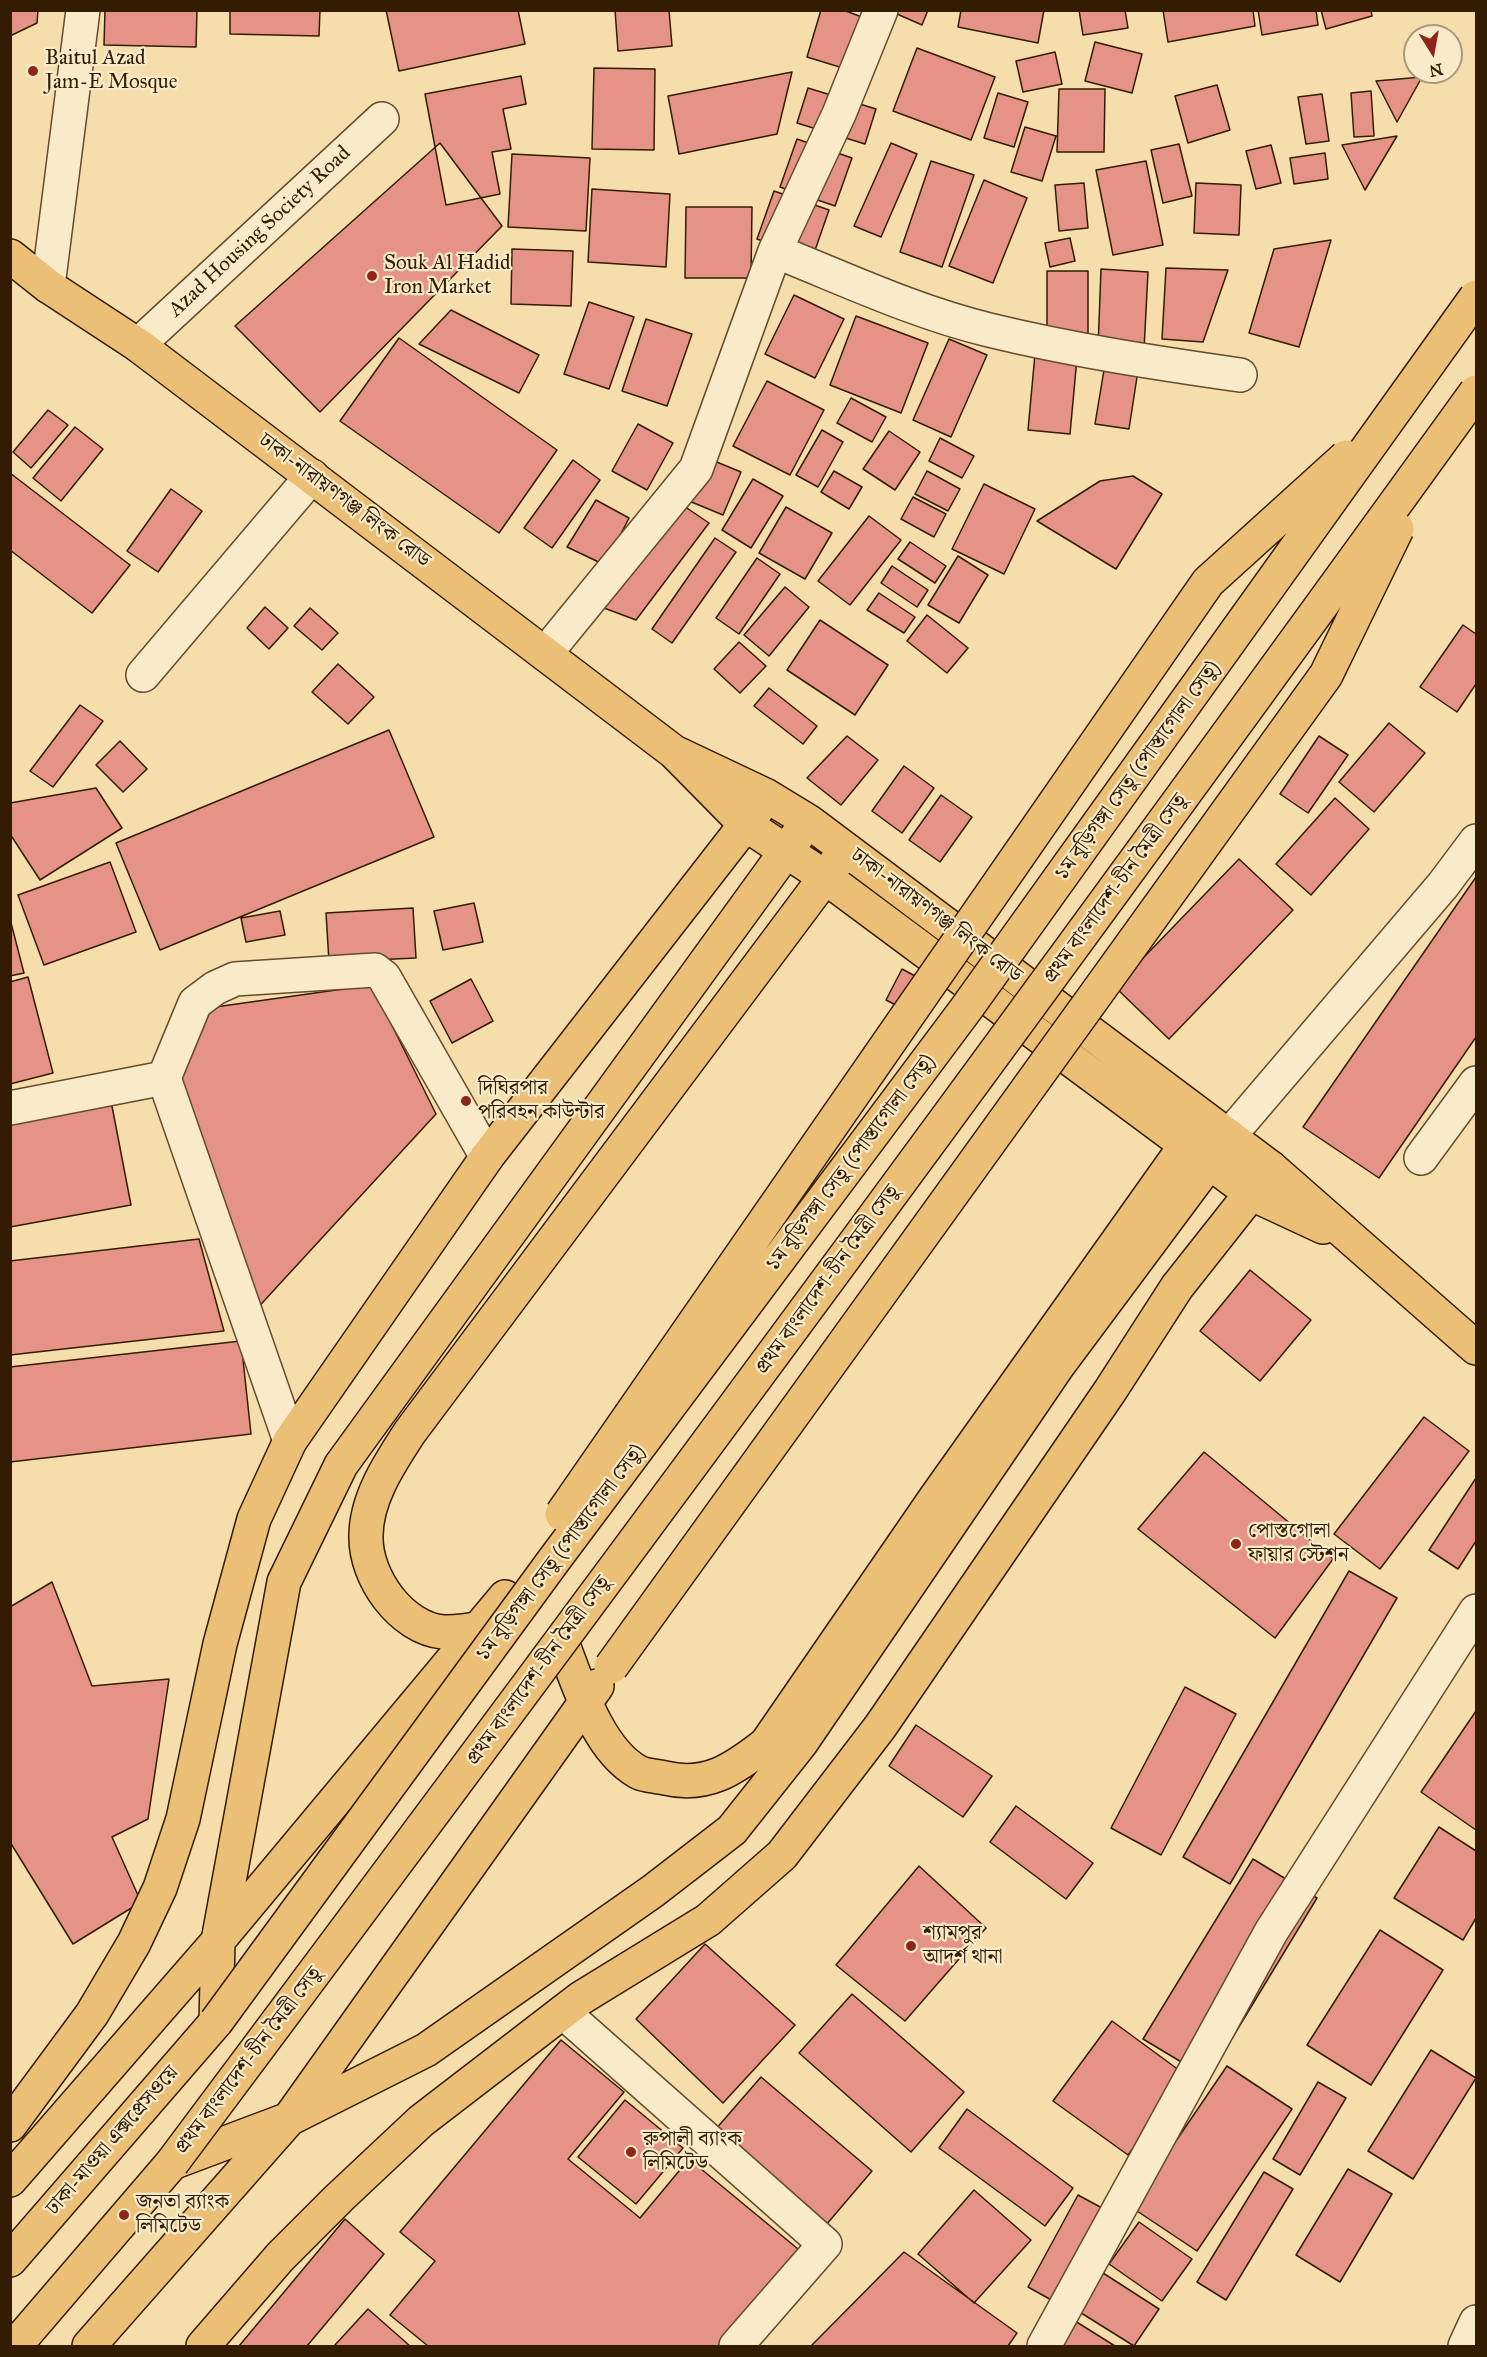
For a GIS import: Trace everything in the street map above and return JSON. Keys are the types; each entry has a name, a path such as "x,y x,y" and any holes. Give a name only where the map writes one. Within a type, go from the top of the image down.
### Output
{"main road":[{"name":"ঢাকা-নারায়ণগঞ্জ লিংক রোড","path":"10,256 48,286 138,345 674,753 745,824 825,877 1252,1194 1357,1243"},
{"name":"১ম বুড়িগঙ্গা সেতু (পোস্তাগোলা সেতু)","path":"216,2022 508,1608 966,1009 1476,297"},
{"name":"প্রথম বাংলাদেশ-চীন মৈত্রী সেতু","path":"172,2163 562,1642 1194,783 1476,392"},
{"path":"10,2180 218,1941 475,1630 508,1608 1208,582 1393,414"},
{"path":"89,2346 289,2120 610,1667 1326,675 1437,446"},
{"name":"ঢাকা-নারায়ণগঞ্জ লিংক রোড","path":"674,753 767,796 846,848 1271,1168 1476,1348"},
{"path":"10,2125 92,2014 134,1943 160,1888 183,1819 220,1644 254,1519 290,1441 487,1156 767,796"},
{"path":"216,2022 218,1941 284,1582 326,1495 341,1465 808,821"},
{"path":"475,1630 442,1632 410,1620 382,1588 368,1557 365,1535 382,1477 410,1432 846,848"},
{"path":"562,1642 585,1702 619,1757 639,1772 678,1781 705,1779 733,1770 766,1744 1217,1127"},
{"path":"15,2346 172,2163 289,2120 426,2050 653,1891 732,1830 801,1743 1057,1367 1197,1153"},
{"path":"203,2346 280,2258 413,2128 581,1998 708,1920 782,1855 887,1717 1110,1391 1177,1287 1271,1168"},
{"name":"ঢাকা-মাওয়া এক্সপ্রেসওয়ে","path":"10,2260 216,2022"}],"street":[{"path":"48,286 83,10"},
{"path":"545,654 696,469 775,251 839,114 880,10"},
{"name":"Azad Housing Society Road","path":"138,345 382,119"},
{"path":"775,251 911,306 987,330 1150,362 1240,375"},
{"path":"143,675 312,477"},
{"path":"1217,1127 1443,885 1476,841"},
{"path":"290,1441 164,1078 195,1003 215,988 235,979 375,970 384,977 487,1156"},
{"path":"10,1108 164,1078"},
{"path":"1420,1158 1476,1083"},
{"path":"1044,2346 1271,1932 1476,1611"},
{"path":"563,2012 825,2244 735,2346"},
{"path":"1465,2346 1476,2322"}],"building":[{"path":"10,10 38,10 37,23 10,36"},
{"path":"105,10 197,10 196,47 104,45"},
{"path":"230,10 320,10 319,36 230,34"},
{"path":"386,10 518,10 525,44 399,71"},
{"path":"615,10 669,10 672,46 618,51"},
{"path":"821,10 843,10 862,17 846,69 807,57"},
{"path":"888,10 928,10 922,25"},
{"path":"961,10 1044,10 1038,43 958,27"},
{"path":"1079,10 1125,10 1128,28 1083,35"},
{"path":"1163,10 1253,10 1255,26 1168,42"},
{"path":"1258,10 1316,10 1318,25 1262,35"},
{"path":"1321,10 1371,10 1372,16 1326,29"},
{"path":"1095,42 1142,54 1132,93 1085,81"},
{"path":"917,48 995,77 971,140 893,111"},
{"path":"1055,52 1062,84 1023,92 1016,61"},
{"path":"594,68 655,69 654,150 592,149"},
{"path":"792,72 777,134 679,154 668,96"},
{"path":"521,76 526,104 503,109 511,149 492,152 500,194 446,205 425,94"},
{"path":"1403,79 1403,84 1418,84 1397,122 1376,81"},
{"path":"1217,85 1230,130 1188,143 1175,96"},
{"path":"808,88 876,109 865,144 797,123"},
{"path":"1059,89 1105,89 1104,152 1057,152"},
{"path":"1371,91 1374,136 1354,137 1351,93"},
{"path":"998,93 1028,102 1014,147 984,138"},
{"path":"1322,94 1329,141 1306,144 1298,97"},
{"path":"1025,127 1056,136 1042,181 1011,172"},
{"path":"1397,136 1365,190 1342,145"},
{"path":"797,139 852,158 835,206 780,187"},
{"name":"Souk Al Hadid Iron Market","path":"440,143 502,226 320,412 235,326"},
{"path":"891,143 917,154 881,237 854,226"},
{"path":"1179,144 1192,196 1163,203 1151,150"},
{"path":"1271,145 1281,183 1256,189 1246,151"},
{"path":"1325,153 1328,179 1294,184 1290,158"},
{"path":"512,154 590,158 586,231 508,227"},
{"path":"931,161 974,175 942,267 900,252"},
{"path":"1146,161 1163,245 1113,255 1096,170"},
{"path":"984,180 1027,198 993,283 949,266"},
{"path":"1084,183 1088,228 1059,231 1055,185"},
{"path":"1196,183 1241,185 1239,235 1194,233"},
{"path":"592,189 670,194 666,267 588,262"},
{"path":"774,191 829,210 812,259 757,239"},
{"path":"686,207 752,207 751,278 685,278"},
{"path":"1070,238 1075,261 1050,267 1045,243"},
{"path":"1331,240 1299,347 1249,333 1274,249"},
{"path":"512,249 573,251 571,306 511,304"},
{"path":"1166,268 1228,270 1203,342 1162,339"},
{"path":"1101,269 1148,272 1144,350 1098,349"},
{"path":"1047,271 1088,271 1088,338 1047,338"},
{"path":"794,295 844,319 815,378 765,354"},
{"path":"589,302 634,317 609,389 564,374"},
{"path":"451,310 539,355 519,393 419,344"},
{"path":"856,316 928,343 901,413 830,385"},
{"path":"646,319 692,334 667,406 622,391"},
{"path":"399,338 557,450 499,533 340,421"},
{"path":"949,339 987,355 951,437 913,420"},
{"path":"1035,354 1077,358 1070,434 1028,430"},
{"path":"1106,358 1139,364 1129,429 1095,424"},
{"path":"767,381 824,410 790,475 733,446"},
{"path":"851,398 886,417 872,442 837,423"},
{"path":"48,410 68,425 31,468 13,452"},
{"path":"638,424 673,443 647,490 612,471"},
{"path":"75,427 103,449 61,501 33,478"},
{"path":"822,430 843,442 818,487 796,475"},
{"path":"889,431 920,452 895,490 863,469"},
{"path":"940,438 974,456 962,478 929,461"},
{"path":"707,458 741,472 723,515 689,501"},
{"path":"573,460 600,480 552,548 524,528"},
{"path":"834,471 862,487 849,509 821,492"},
{"path":"927,471 960,489 948,511 915,494"},
{"path":"10,473 130,565 92,613 10,550"},
{"path":"1133,476 1162,494 1116,569 1037,521 1100,481"},
{"path":"753,479 783,496 751,548 722,530"},
{"path":"984,484 1035,509 1004,574 952,549"},
{"path":"171,489 202,511 158,572 127,551"},
{"path":"666,494 709,523 636,620 596,605"},
{"path":"913,497 946,514 934,537 901,519"},
{"path":"596,500 629,518 605,565 567,547"},
{"path":"786,507 832,533 805,579 759,553"},
{"path":"869,516 901,540 850,605 818,581"},
{"path":"715,538 736,552 672,643 652,629"},
{"path":"910,542 946,566 935,583 898,559"},
{"path":"958,556 988,575 959,623 928,605"},
{"path":"757,558 780,574 739,634 716,618"},
{"path":"892,566 928,590 917,607 881,583"},
{"path":"785,587 809,607 769,656 744,635"},
{"path":"879,593 915,617 904,633 867,610"},
{"path":"265,607 288,628 269,649 247,628"},
{"path":"310,608 338,633 322,650 294,626"},
{"path":"927,615 968,648 947,673 907,641"},
{"path":"820,620 888,665 855,715 787,670"},
{"path":"1463,625 1476,634 1476,684 1457,712 1420,687"},
{"path":"739,642 766,666 740,693 714,669"},
{"path":"338,664 374,697 348,724 312,692"},
{"path":"769,688 817,726 803,744 754,706"},
{"path":"80,705 103,721 53,787 30,771"},
{"path":"1389,723 1425,753 1374,812 1339,782"},
{"path":"389,730 434,837 160,950 116,843"},
{"path":"847,736 878,760 841,805 807,778"},
{"path":"1319,736 1348,755 1308,813 1280,794"},
{"path":"120,741 147,769 123,792 96,765"},
{"path":"904,766 934,788 902,833 872,811"},
{"path":"96,788 122,828 40,880 10,834 10,803"},
{"path":"941,795 972,817 940,862 909,840"},
{"path":"1335,798 1369,829 1311,895 1276,864"},
{"path":"1239,859 1293,910 1169,1039 1115,987"},
{"path":"110,862 136,932 44,965 18,895"},
{"path":"1476,877 1476,1037 1379,1178 1303,1127"},
{"path":"474,903 483,942 443,950 434,911"},
{"path":"413,908 416,958 329,962 326,913"},
{"path":"280,911 285,935 246,942 241,918"},
{"path":"10,919 24,973 10,976"},
{"path":"902,969 934,986 917,1016 886,1000"},
{"path":"28,977 53,1073 10,1084 10,982"},
{"path":"471,979 493,1021 452,1043 430,1001"},
{"path":"372,985 436,1114 252,1314 179,1086 208,1008"},
{"path":"111,1101 131,1205 10,1227 10,1122"},
{"path":"199,1239 224,1331 10,1355 10,1261"},
{"path":"1250,1270 1311,1320 1260,1381 1200,1331"},
{"path":"241,1341 251,1434 10,1462 10,1367"},
{"path":"1424,1417 1469,1451 1380,1569 1334,1534"},
{"name":"পোস্তগোলা ফায়ার স্টেশন","path":"1204,1452 1333,1559 1275,1638 1138,1529"},
{"path":"1476,1478 1476,1541 1458,1569 1429,1550"},
{"path":"1349,1571 1397,1598 1230,1884 1183,1857"},
{"path":"52,1582 92,1686 169,1679 148,1819 112,1837 141,1902 73,1944 10,1842 10,1607"},
{"path":"1185,1687 1236,1714 1161,1855 1111,1828"},
{"path":"1476,1711 1476,1830 1421,1792"},
{"path":"916,1725 992,1776 963,1817 889,1766"},
{"path":"1016,1806 1093,1863 1066,1899 990,1842"},
{"path":"1439,1827 1476,1851 1476,1918 1463,1940 1394,1898"},
{"path":"1253,1859 1317,1898 1208,2078 1143,2039"},
{"name":"শ্যামপুর আদর্শ থানা","path":"919,1866 986,1928 905,2021 836,1965"},
{"path":"1380,1930 1443,1970 1371,2085 1307,2045"},
{"path":"705,1944 795,2025 723,2103 636,2019"},
{"path":"852,1994 964,2092 911,2152 799,2053"},
{"path":"1112,2021 1187,2076 1128,2155 1053,2101"},
{"path":"561,2040 624,2092 568,2159 640,2218 689,2159 798,2249 718,2346 428,2346 390,2315 435,2261 400,2232"},
{"path":"1431,2050 1476,2078 1413,2179 1368,2151"},
{"path":"1227,2066 1292,2109 1197,2251 1131,2207"},
{"path":"761,2077 872,2171 826,2225 715,2130"},
{"path":"1318,2082 1346,2098 1300,2175 1273,2159"},
{"name":"রুপালী ব্যাংক লিমিটেড","path":"625,2100 683,2148 636,2204 578,2157"},
{"path":"967,2109 1073,2188 1045,2226 939,2148"},
{"path":"1348,2169 1392,2194 1340,2282 1296,2255"},
{"path":"1264,2172 1293,2189 1226,2300 1197,2282"},
{"path":"974,2190 1031,2240 974,2303 918,2254"},
{"path":"1078,2195 1115,2215 1064,2307 1028,2287"},
{"path":"345,2219 384,2254 307,2346 239,2346"},
{"path":"1139,2222 1192,2259 1162,2301 1109,2264"},
{"path":"904,2252 1017,2333 1008,2346 811,2346"},
{"path":"1103,2273 1159,2309 1134,2346 1078,2311"},
{"path":"368,2309 410,2346 334,2346"},
{"path":"1075,2321 1115,2346 1059,2346"}],"place":[{"name":"Baitul Azad Jam-E Mosque","path":"33,71"},
{"name":"Souk Al Hadid Iron Market","path":"372,276"},
{"name":"দিঘিরপার পরিবহন কাউন্টার","path":"466,1101"},
{"name":"পোস্তগোলা ফায়ার স্টেশন","path":"1236,1544"},
{"name":"শ্যামপুর আদর্শ থানা","path":"911,1946"},
{"name":"রুপালী ব্যাংক লিমিটেড","path":"631,2152"},
{"name":"জনতা ব্যাংক লিমিটেড","path":"124,2215"}]}
